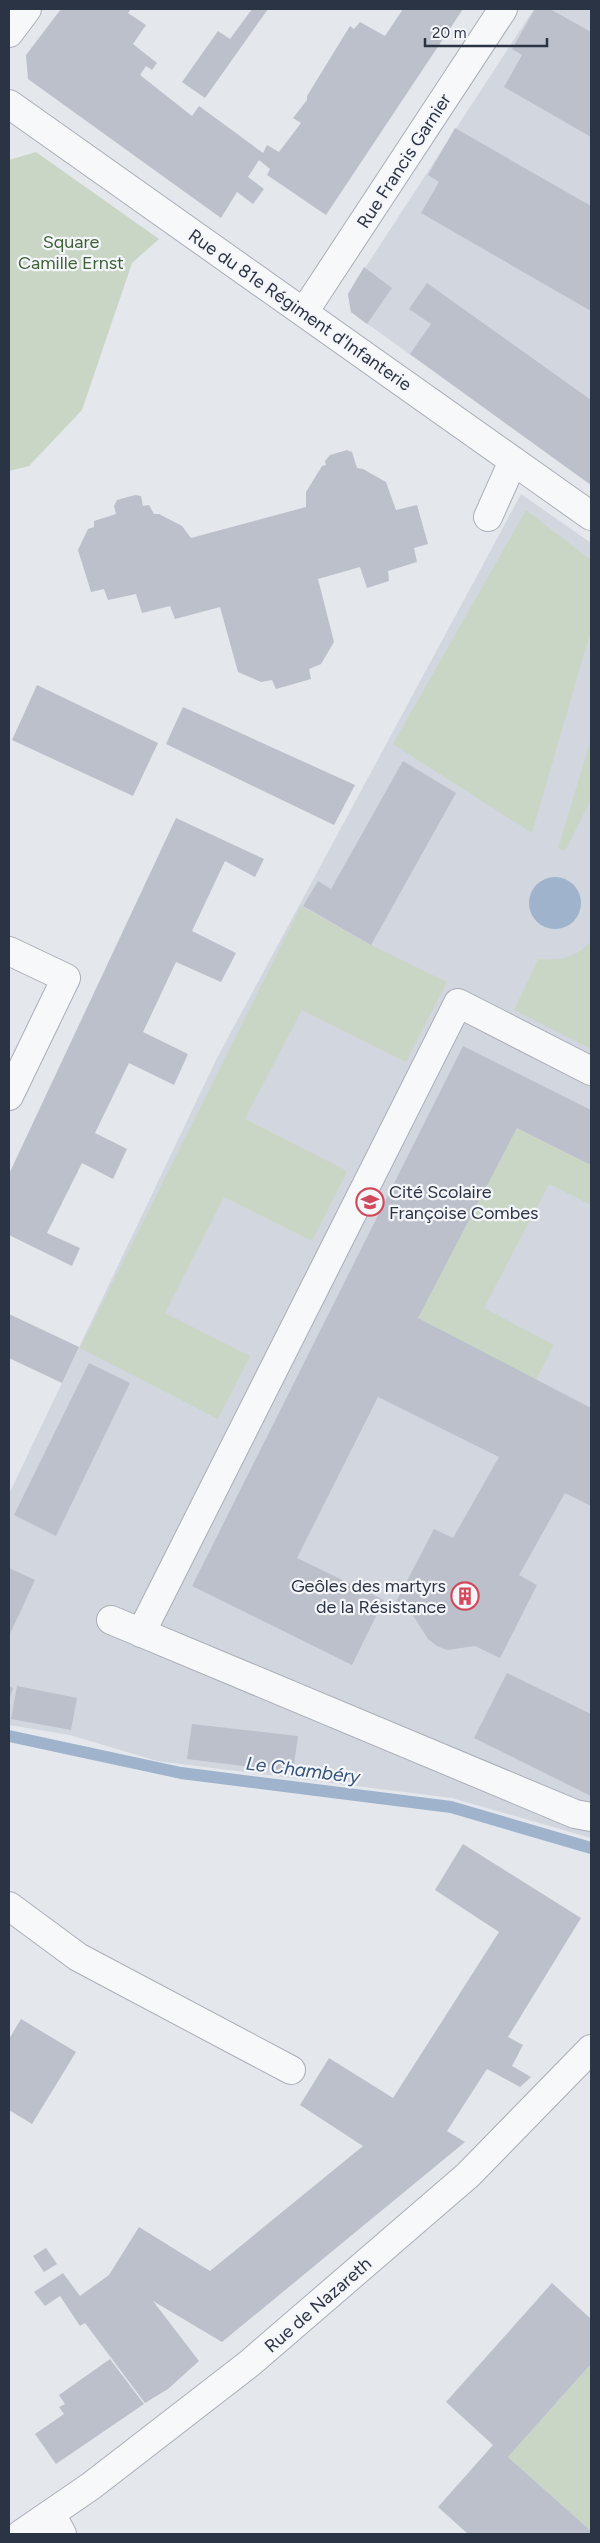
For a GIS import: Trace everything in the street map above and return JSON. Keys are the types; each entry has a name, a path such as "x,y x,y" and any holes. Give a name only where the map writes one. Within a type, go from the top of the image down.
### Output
{"street":[{"path":"9,33 27,9"},
{"name":"Rue Francis Garnier","path":"304,312 503,9"},
{"name":"Rue du 81e Régiment d'Infanterie","path":"9,104 591,516"},
{"path":"488,517 514,461"},
{"path":"9,951 66,978 9,1096"},
{"path":"141,1633 458,1004 591,1072"},
{"path":"111,1620 575,1814 591,1817"},
{"path":"9,1906 78,1957 291,2070"},
{"name":"Rue de Nazareth","path":"21,2534 56,2524 90,2486 250,2363 468,2175 591,2048"}],"shaded area":[{"path":"534,9 591,9 591,485 351,312 348,294"},
{"name":"Cité Scolaire Françoise Combes","path":"521,494 591,543 591,1838 452,1798 157,1761 70,1735 9,1725 9,1494 217,1058"}],"green space":[{"name":"Square Camille Ernst","path":"36,152 159,239 132,263 82,410 29,466 9,471 9,160"},
{"path":"526,510 591,560 591,630 532,833 393,744"},
{"path":"591,739 591,799 565,851 558,848"},
{"path":"301,906 365,942 447,982 406,1062 302,1010 245,1119 347,1171 312,1241 224,1197 165,1313 250,1356 218,1419 80,1348"},
{"path":"591,941 591,1049 514,1010 538,959 560,959 574,955"},
{"path":"517,1128 591,1165 591,1205 549,1184 484,1308 554,1345 536,1380 418,1318"},
{"path":"591,2364 591,2531 508,2457"}],"water":[{"path":"555,877 565,879 573,885 579,893 581,903 579,913 573,921 565,927 555,929 545,927 537,921 531,913 529,903 531,893 537,885 545,879"}],"building":[{"path":"61,9 131,9 128,13 146,25 133,44 157,63 152,70 146,66 140,75 192,116 199,106 263,153 267,145 279,152 301,123 293,118 307,100 307,96 350,26 354,29 360,22 385,36 403,9 463,9 326,215 267,175 270,169 259,160 248,177 264,189 253,204 237,192 221,218 28,79 26,55"},
{"path":"252,9 268,9 205,98 182,82 218,31 230,39"},
{"path":"535,9 550,9 591,32 591,137 504,87 522,55 512,49"},
{"path":"455,128 591,206 591,311 421,213 439,182 428,175"},
{"path":"364,267 392,288 367,324 351,312 348,294"},
{"path":"427,283 591,400 591,485 410,354 431,324 409,309"},
{"path":"347,450 352,452 357,468 363,469 386,482 396,510 417,505 428,544 414,548 417,562 388,571 389,581 367,588 360,567 318,579 334,642 321,664 309,669 311,679 276,689 272,680 261,682 238,672 220,607 175,619 170,606 142,613 136,594 108,600 104,589 91,592 78,550 88,529 94,527 94,521 116,514 114,506 117,500 135,495 141,496 143,506 149,505 154,514 159,514 182,526 191,538 306,507 306,492 322,466 326,465 325,461 330,455"},
{"path":"37,685 158,743 133,796 12,740"},
{"path":"183,707 355,785 334,825 166,744"},
{"path":"403,761 456,793 371,945 303,906 318,881 331,889"},
{"path":"176,818 264,859 255,877 225,861 192,931 236,953 221,982 176,962 143,1032 188,1054 174,1085 129,1063 95,1133 127,1149 113,1179 82,1163 47,1233 80,1248 72,1266 9,1235 9,1174"},
{"path":"463,1046 591,1110 591,1165 517,1128 418,1318 591,1408 591,1506 565,1493 519,1575 537,1585 500,1658 475,1646 447,1650 437,1646 428,1639 414,1617 394,1606 434,1529 453,1538 499,1457 378,1397 297,1558 384,1600 352,1665 192,1586"},
{"path":"9,1314 79,1347 62,1383 9,1358"},
{"path":"89,1363 130,1383 56,1536 14,1515"},
{"path":"9,1568 35,1580 9,1636"},
{"path":"507,1673 591,1714 591,1796 474,1738"},
{"path":"9,1686 13,1688 9,1700"},
{"path":"17,1686 77,1698 71,1730 11,1719"},
{"path":"192,1724 298,1736 293,1772 187,1759"},
{"path":"463,1844 581,1918 508,2037 523,2045 512,2066 531,2077 520,2087 487,2069 447,2131 465,2142 222,2342 153,2301 199,2361 168,2389 145,2403 85,2323 80,2326 60,2296 45,2306 34,2292 63,2273 80,2296 109,2275 139,2227 210,2271 363,2146 300,2105 329,2058 393,2098 499,1932 435,1890"},
{"path":"21,2019 76,2052 32,2124 9,2110 9,2039"},
{"path":"46,2248 57,2264 44,2272 33,2256"},
{"path":"552,2283 591,2319 591,2364 508,2457 591,2531 591,2534 468,2534 438,2507 493,2445 446,2402"},
{"path":"110,2359 144,2404 56,2464 35,2434 64,2414 59,2407 65,2404 59,2395"}],"waterway":[{"name":"Le Chambéry","path":"9,1736 181,1773 451,1807 591,1848"}],"place":[{"name":"Cité Scolaire Françoise Combes","path":"370,1202"},
{"name":"Geôles des martyrs de la Résistance","path":"465,1596"}]}
